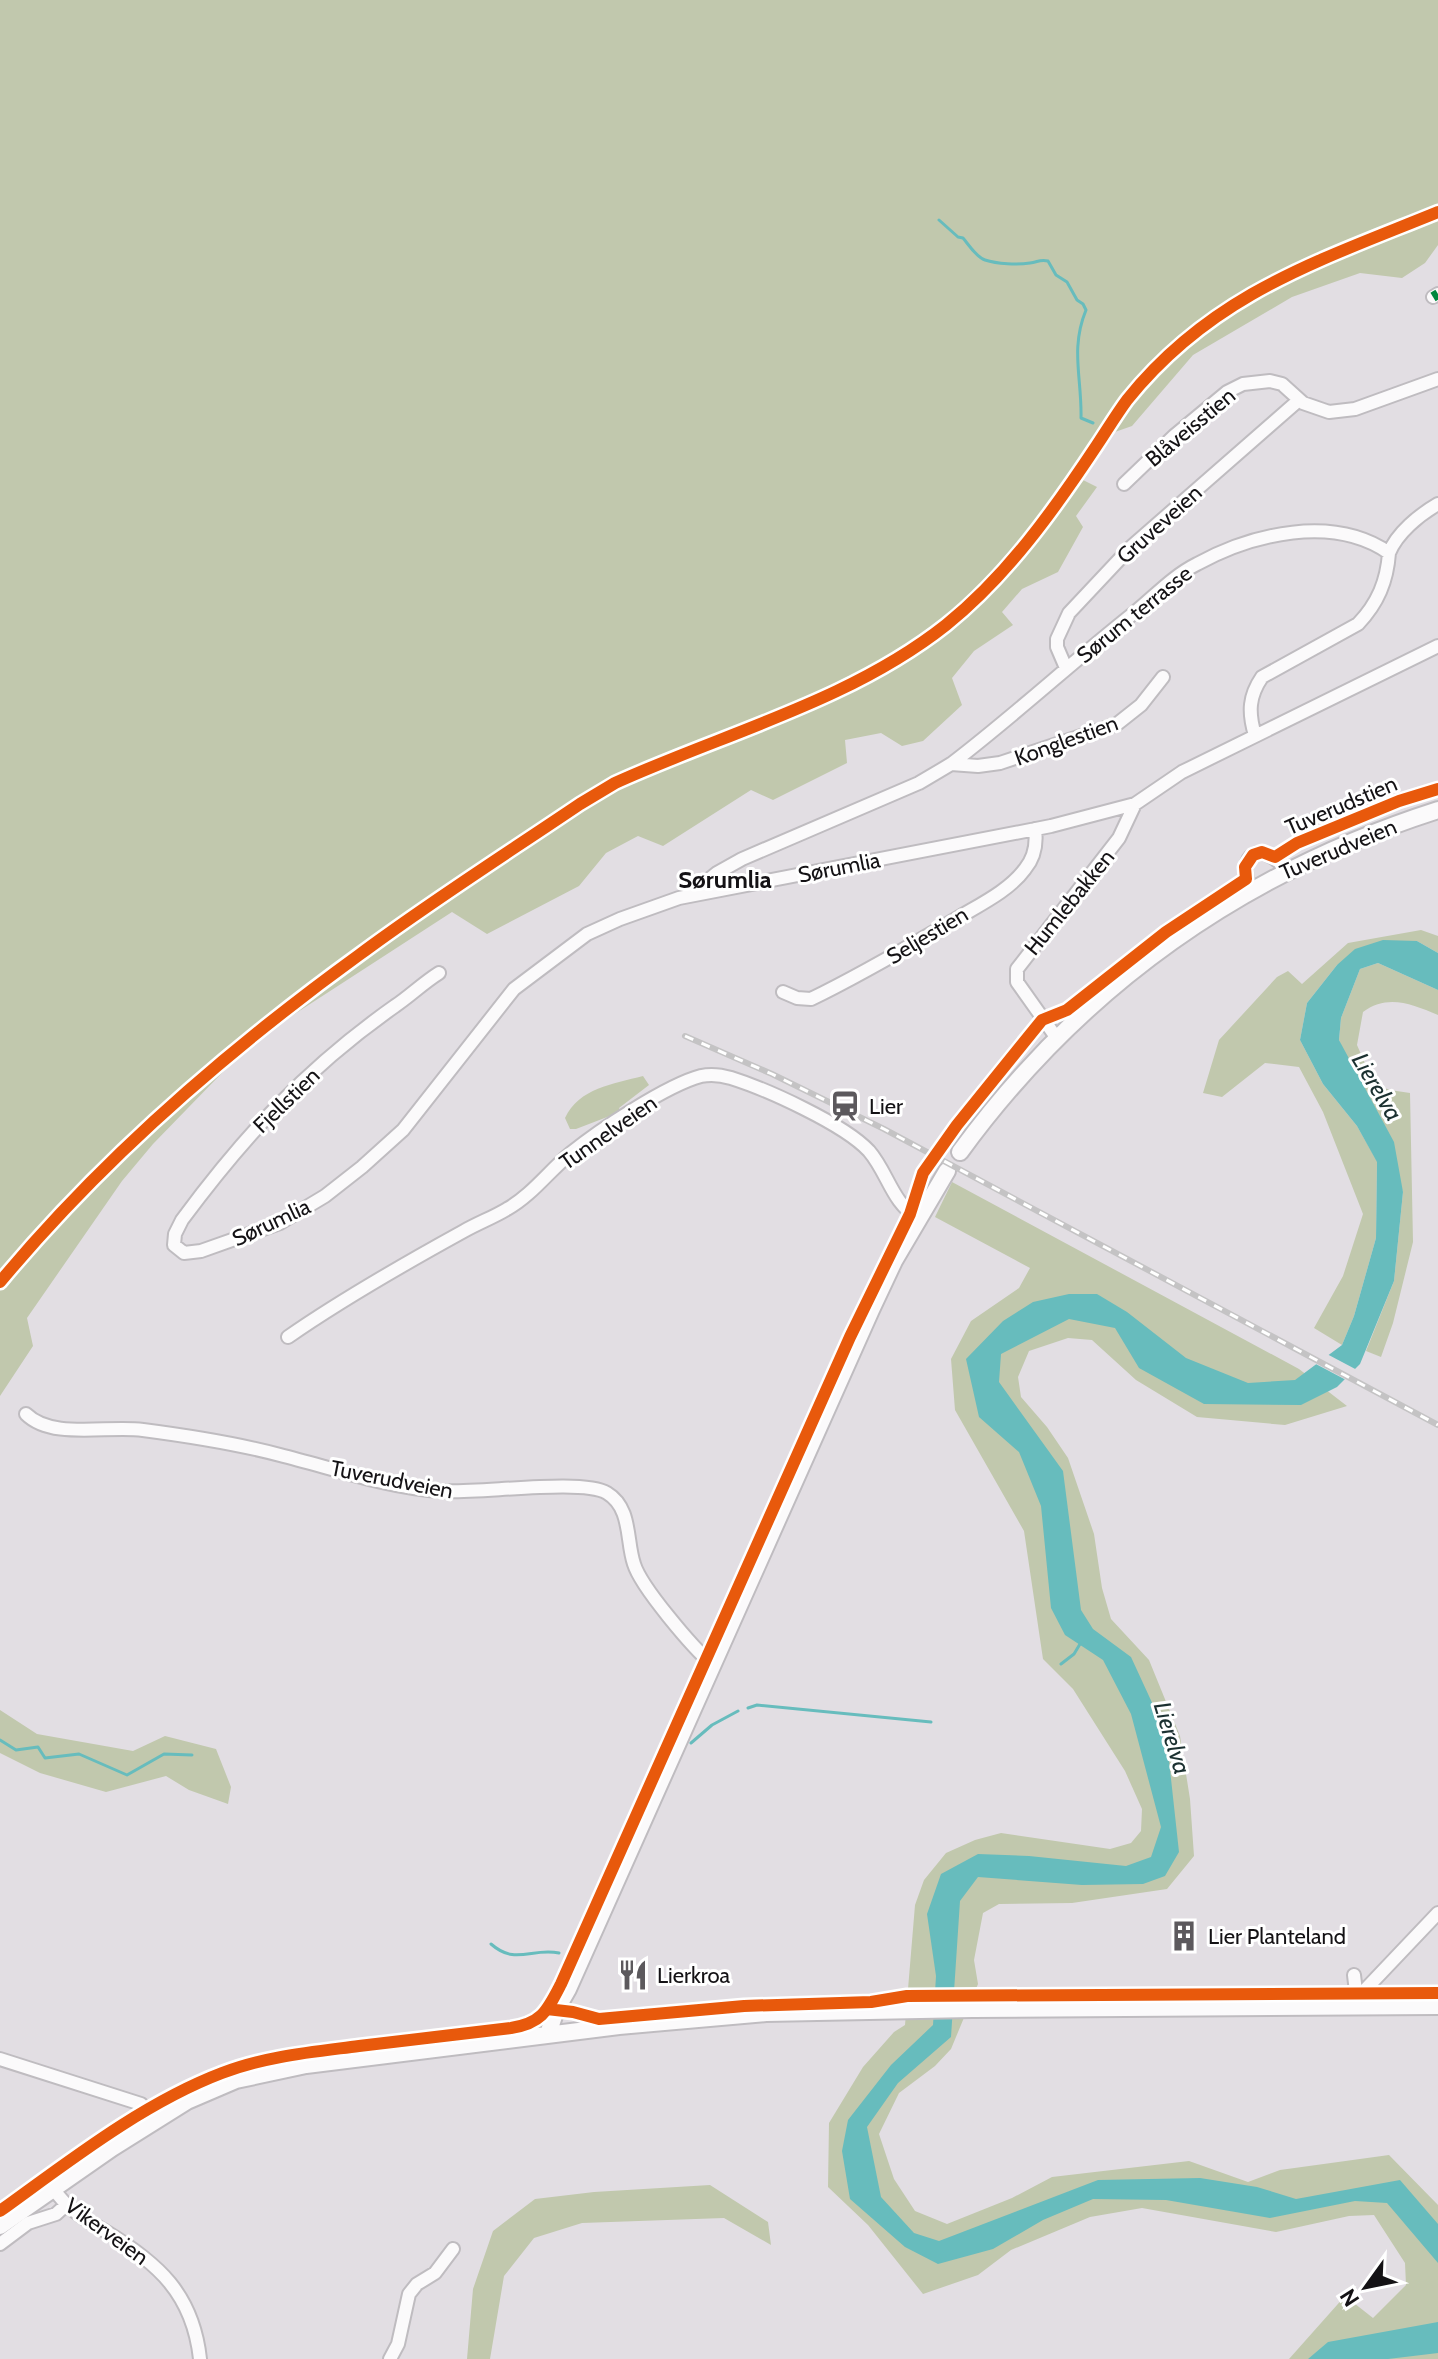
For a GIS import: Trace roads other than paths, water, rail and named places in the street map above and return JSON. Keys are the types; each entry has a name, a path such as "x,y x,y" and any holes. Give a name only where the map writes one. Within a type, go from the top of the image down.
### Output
{"main road":[{"name":"Tuverudveien","path":"960,1152 995,1105 1056,1037 1159,950 1250,890 1287,870 1346,842 1438,810"},
{"path":"548,2034 556,2010 871,1310 918,1218 947,1171"},
{"path":"568,1989 569,2032"},
{"path":"0,2226 155,2119 203,2093 253,2075 341,2060 548,2034 744,2015 1358,2003 1438,2006"}],"street":[{"name":"Blåveisstien","path":"1124,484 1227,392 1247,383 1270,381 1290,389 1299,400 1325,412 1349,410 1438,379"},
{"name":"Gruveveien","path":"1066,668 1057,639 1076,604 1131,547 1299,400"},
{"path":"1255,735 1249,706 1262,677 1358,624 1370,611 1384,584 1393,544 1411,524 1438,504"},
{"name":"Sørum terrasse","path":"688,896 717,873 742,859 919,783 951,764 1194,565 1232,547 1275,535 1314,532 1357,538 1389,553"},
{"name":"Sørumlia","path":"184,1253 201,1251 257,1233 299,1213 362,1167 403,1130 498,1008 529,975 587,934 620,919 688,896 1035,829 1135,804 1182,772 1438,646"},
{"name":"Konglestien","path":"951,764 978,766 1000,763 1117,724 1141,705 1163,677"},
{"name":"Humlebakken","path":"1056,1037 1017,982 1017,969 1119,838 1135,804"},
{"name":"Seljestien","path":"783,992 797,998 811,999 886,960 1002,890 1025,870 1031,860 1036,845 1035,829"},
{"name":"Tuverudstien","path":"1250,890 1244,870 1253,855 1262,852 1271,854 1287,870"},
{"name":"Fjellstien","path":"184,1253 174,1245 175,1234 182,1220 263,1119 320,1065 439,973"},
{"name":"Tunnelveien","path":"288,1337 339,1303 506,1210 573,1152 608,1127 671,1089 700,1077 714,1075 731,1078 840,1129 868,1150 898,1201 918,1218"},
{"name":"Tuverudveien","path":"26,1414 35,1422 60,1429 129,1428 218,1441 369,1479 434,1491 597,1489 607,1492 620,1506 627,1526 633,1564 644,1584 712,1664"},
{"path":"1358,2003 1438,1913"},
{"path":"1354,1975 1358,2003"},
{"path":"0,2059 127,2098 146,2107 155,2119"},
{"name":"Vikerveien","path":"53,2188 66,2205 140,2253 176,2289 193,2323 200,2359"},
{"path":"0,2244 28,2223 56,2214 66,2205"},
{"path":"390,2359 398,2344 407,2297 417,2284 435,2273 453,2249"}],"water":[{"path":"1383,940 1417,941 1438,953 1438,990 1378,963 1360,969 1341,1018 1339,1040 1394,1142 1403,1192 1394,1281 1360,1364 1337,1387 1301,1405 1204,1404 1139,1368 1115,1328 1069,1319 1001,1354 999,1382 1063,1471 1081,1610 1093,1629 1131,1657 1166,1733 1179,1852 1165,1876 1143,1884 1082,1885 978,1877 960,1901 951,2037 898,2083 867,2127 881,2197 914,2233 939,2241 1098,2180 1200,2178 1257,2187 1296,2199 1400,2180 1438,2224 1438,2263 1387,2203 1355,2201 1270,2218 1166,2200 1093,2199 1043,2220 993,2249 938,2264 905,2247 850,2199 842,2151 848,2120 891,2065 933,2025 936,1976 927,1914 941,1874 978,1854 1126,1866 1151,1857 1161,1827 1131,1714 1103,1660 1065,1635 1051,1608 1041,1506 1019,1452 979,1417 966,1359 1003,1321 1033,1302 1069,1294 1097,1294 1127,1312 1186,1358 1248,1383 1295,1380 1342,1345 1354,1316 1376,1238 1377,1162 1357,1126 1323,1084 1300,1040 1307,1003 1337,965 1355,949"},
{"path":"1438,2322 1438,2353 1388,2359 1308,2359 1328,2342"}],"waterway":[{"path":"939,220 963,238 982,258 1014,264 1048,261 1056,275 1067,282 1086,310 1078,351 1081,418 1093,423"},
{"path":"1061,1664 1074,1654 1080,1644"},
{"path":"748,1708 757,1705 931,1722"},
{"path":"691,1743 712,1725 738,1711"},
{"path":"0,1740 16,1750 38,1747 45,1758 79,1754 127,1775 164,1754 192,1755"},
{"path":"491,1944 508,1954 559,1953"}],"railway":[{"path":"685,1036 772,1074 884,1129 1438,1425"}],"place":[{"name":"Lier","path":"845,1106"},
{"name":"Lier Planteland","path":"1184,1936"},
{"name":"Lierkroa","path":"633,1975"}],"district":[{"name":"Sørumlia","path":"725,880"}],"water label":[{"name":"Lierelva","path":"1377,1087"},
{"name":"Lierelva","path":"1172,1738"}]}
